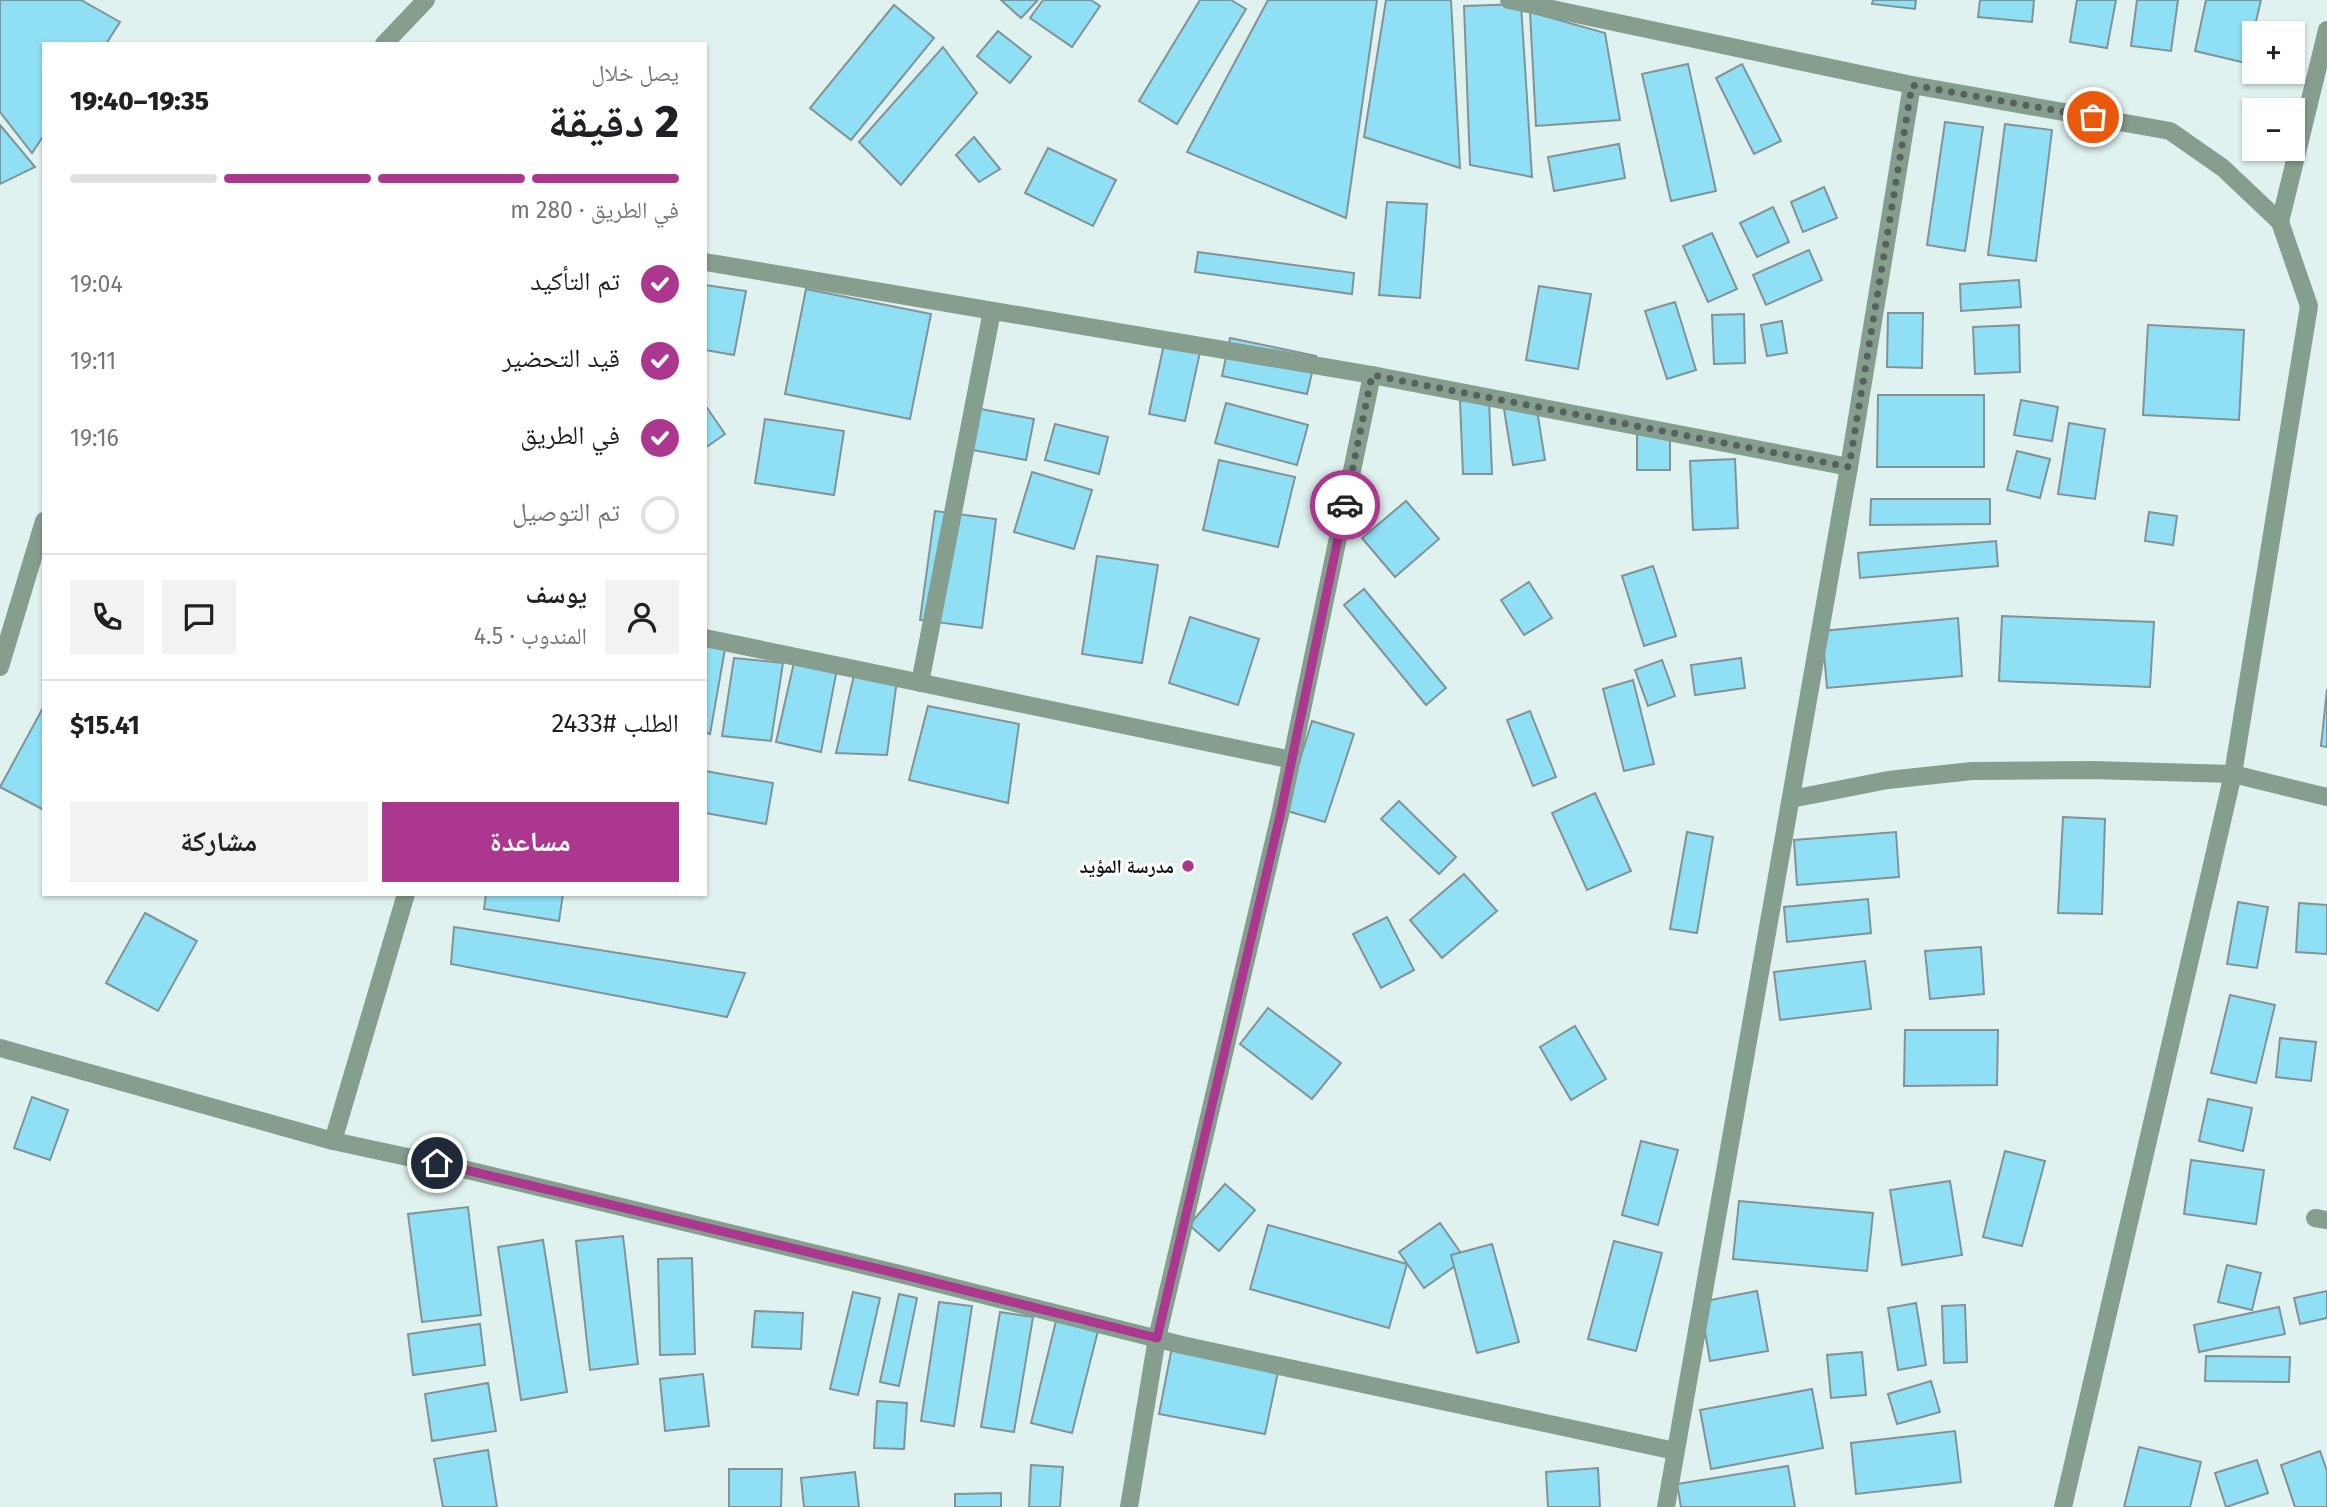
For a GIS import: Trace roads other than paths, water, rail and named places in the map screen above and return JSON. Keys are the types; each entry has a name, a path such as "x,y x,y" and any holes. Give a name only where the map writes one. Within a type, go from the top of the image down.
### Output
{"street":[{"path":"386,42 426,0"},
{"path":"1509,0 1912,85 2170,131 2223,168 2280,222 2309,306 2233,774 2063,1507"},
{"path":"2280,222 2327,30"},
{"path":"1666,1507 1849,467 1912,85"},
{"path":"707,262 1372,375 1849,467"},
{"path":"920,683 992,311"},
{"path":"1129,1507 1157,1338 1292,760 1372,375"},
{"path":"0,667 42,528"},
{"path":"707,638 1292,760"},
{"path":"1791,799 1888,780 1972,771 2233,774 2327,797"},
{"path":"334,1142 405,896"},
{"path":"0,1048 334,1142 489,1175 1157,1338 1675,1451"}],"place":[{"name":"مدرسة المؤيد","path":"1188,866"}]}
